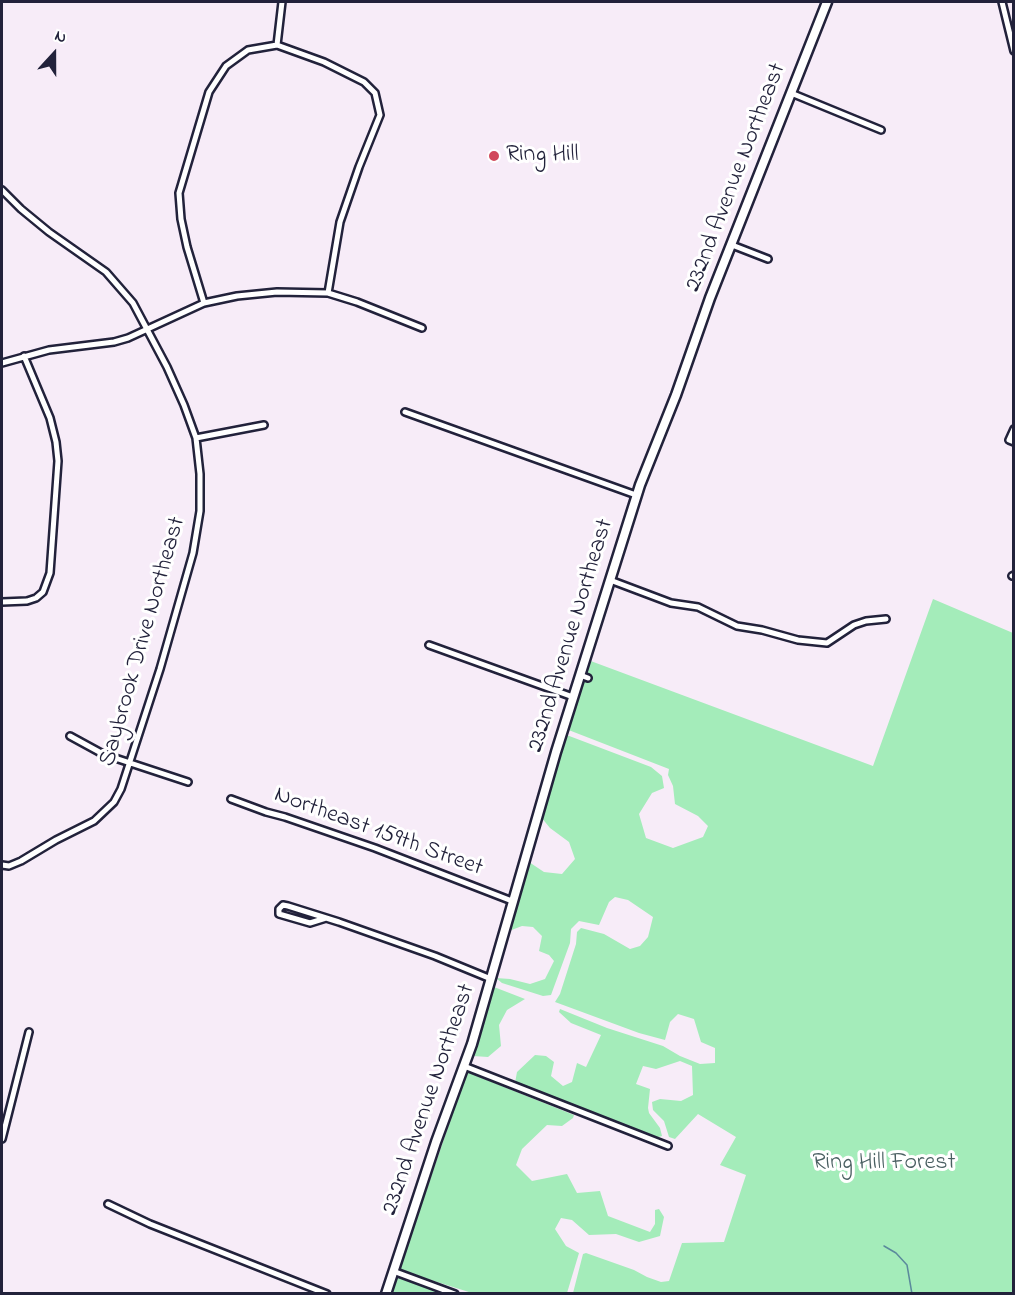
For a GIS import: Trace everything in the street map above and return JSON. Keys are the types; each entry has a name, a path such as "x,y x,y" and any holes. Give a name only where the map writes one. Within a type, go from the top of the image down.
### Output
{"street":[{"path":"278,45 282,2"},
{"name":"232nd Avenue Northeast","path":"386,1293 464,1066 573,698 584,676 636,495 826,2"},
{"path":"1002,2 1014,51"},
{"path":"204,303 185,237 179,193 209,92 226,66 248,50 278,45 324,62 364,81 375,93 380,115 359,166 340,222 328,294"},
{"path":"791,93 881,129"},
{"name":"Saybrook Drive Northeast","path":"2,190 49,232 106,272 133,303 180,395 196,438 200,474 200,511 193,553 121,789 99,818 21,861 2,866"},
{"path":"732,245 768,259"},
{"path":"2,363 50,350 114,342 204,303 277,292 328,294 357,302 422,328"},
{"path":"2,602 27,601 36,598 43,592 50,573 58,461 54,431 24,356"},
{"path":"405,412 636,495"},
{"path":"196,438 264,425"},
{"path":"1011,441 1014,429"},
{"path":"610,580 671,603 698,607 737,626 798,640 827,643 854,625 886,619"},
{"path":"429,645 573,698"},
{"path":"70,736 103,754 188,782"},
{"name":"Northeast 159th Street","path":"231,799 375,848 512,901"},
{"path":"326,918 310,923 279,914 279,909 283,905 326,918 435,956 491,979"},
{"path":"2,1139 29,1032"},
{"path":"464,1066 668,1146"},
{"path":"108,1204 150,1224 327,1293"},
{"path":"393,1271 455,1293"}],"green space":[{"name":"Ring Hill Forest","path":"933,599 1013,633 1013,1293 573,1293 583,1254 586,1253 661,1282 669,1281 682,1243 724,1242 746,1175 720,1165 736,1137 698,1114 675,1139 669,1137 664,1121 653,1110 652,1102 660,1099 681,1101 693,1095 692,1066 680,1061 656,1069 643,1066 636,1084 650,1089 649,1113 660,1128 662,1136 655,1138 515,1083 517,1072 535,1055 546,1056 554,1062 551,1076 563,1086 572,1082 577,1063 586,1067 601,1035 571,1023 559,1012 560,1009 607,1028 663,1046 700,1064 715,1063 715,1048 701,1042 694,1019 678,1014 670,1022 665,1040 639,1033 555,1002 560,994 576,944 577,932 581,928 604,934 630,949 640,946 648,937 653,917 628,900 615,897 609,902 599,925 579,921 571,929 570,943 551,995 543,996 502,983 496,978 530,984 545,979 554,961 549,955 539,951 542,936 533,927 522,926 509,931 529,862 544,872 562,874 575,859 569,842 550,828 541,817 564,734 651,767 662,776 664,788 652,793 639,814 646,838 673,848 703,837 708,826 698,816 675,804 673,786 668,775 669,769 566,729 588,660 873,766"},
{"path":"494,987 525,999 507,1010 499,1025 501,1046 488,1057 473,1056"},
{"path":"467,1072 574,1115 562,1126 547,1125 522,1149 516,1165 532,1181 567,1174 577,1193 600,1191 608,1216 650,1232 655,1224 655,1210 659,1209 664,1217 660,1236 639,1242 616,1234 589,1235 572,1220 561,1218 555,1229 566,1246 579,1253 567,1293 472,1293 399,1270"},
{"path":"397,1276 446,1293 392,1293"}],"waterway":[{"path":"884,1246 896,1253 907,1265 912,1294"}],"place":[{"name":"Ring Hill","path":"494,156"}]}
